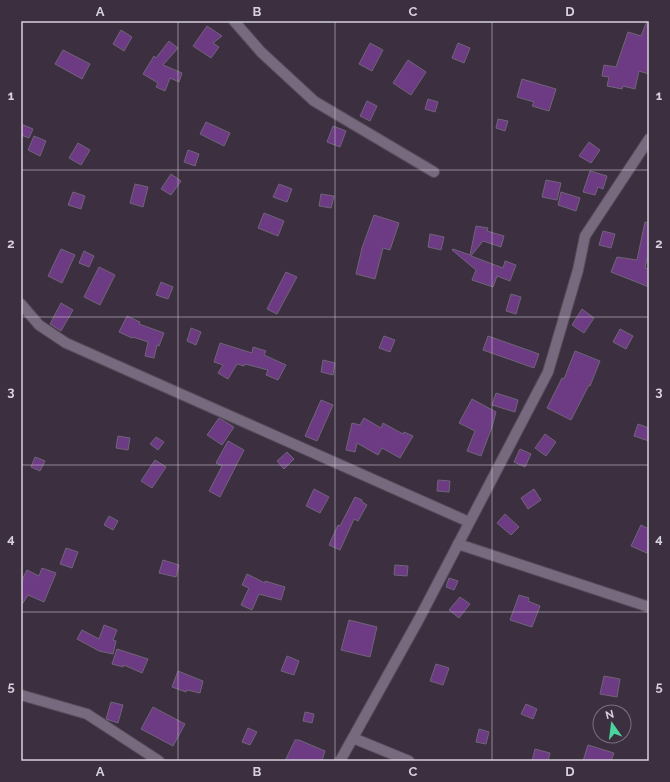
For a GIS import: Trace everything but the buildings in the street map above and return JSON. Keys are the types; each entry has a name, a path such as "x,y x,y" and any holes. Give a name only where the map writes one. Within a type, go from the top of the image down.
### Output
{"street":[{"path":"234,21 261,52 314,101 434,172"},
{"path":"340,761 420,619 548,372 578,270 585,236 649,139"},
{"path":"21,304 39,325 66,343 469,522"},
{"path":"458,544 649,606"},
{"path":"21,696 87,714 159,761"},
{"path":"353,738 409,761"}]}
